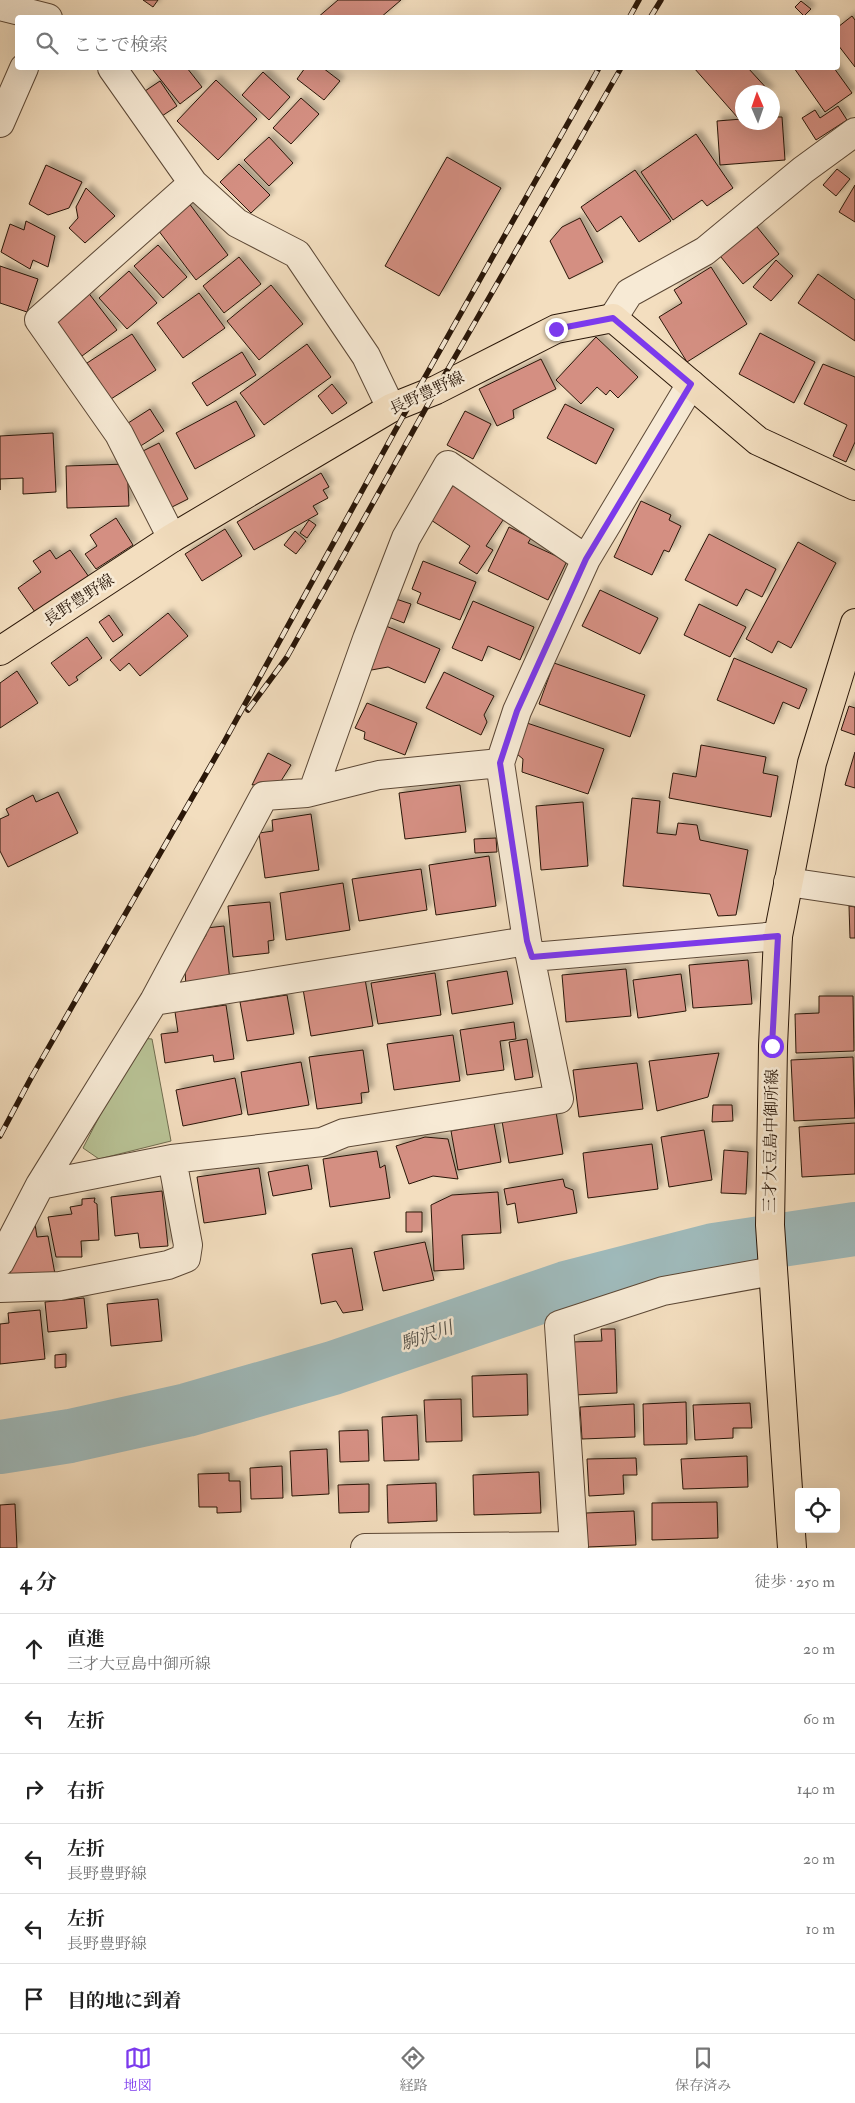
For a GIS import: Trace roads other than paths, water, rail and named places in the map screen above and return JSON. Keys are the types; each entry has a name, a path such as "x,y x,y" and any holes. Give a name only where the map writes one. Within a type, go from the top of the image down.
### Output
{"main road":[{"path":"613,318 758,442 855,486"},
{"name":"長野豊野線","path":"0,651 172,538 391,408 436,390 556,329 613,318"},
{"name":"三才大豆島中御所線","path":"792,1548 770,1226 772,1046 778,936 812,763 855,623"}],"street":[{"path":"0,6 48,13"},
{"path":"0,123 23,70"},
{"path":"113,70 193,184 237,223 298,254 366,356 391,408"},
{"path":"613,318 629,293 705,251 802,170 855,132"},
{"path":"172,538 119,434 40,320 193,184"},
{"path":"40,1185 172,1159 235,1150 322,1142 344,1133 559,1099 529,949 500,763 517,711 586,559 691,384"},
{"path":"313,791 367,639 406,538 448,465 586,559"},
{"path":"0,1262 40,1185 154,1001 264,796 313,791 379,775 500,763"},
{"path":"788,882 855,892"},
{"path":"154,1001 529,949 778,936"},
{"path":"0,1288 60,1286 168,1265 186,1258 188,1245 172,1159"},
{"path":"365,1548 574,1546 559,1325 663,1291 773,1265"}],"waterway":[{"name":"駒沢川","path":"0,1447 70,1436 187,1410 333,1368 566,1288 714,1250 855,1229"}],"railway":[{"path":"631,15 639,0"},
{"path":"652,15 661,0"},
{"path":"0,1136 31,1078 223,744 412,400 598,70"},
{"path":"248,710 287,657 436,390 620,70"}]}
